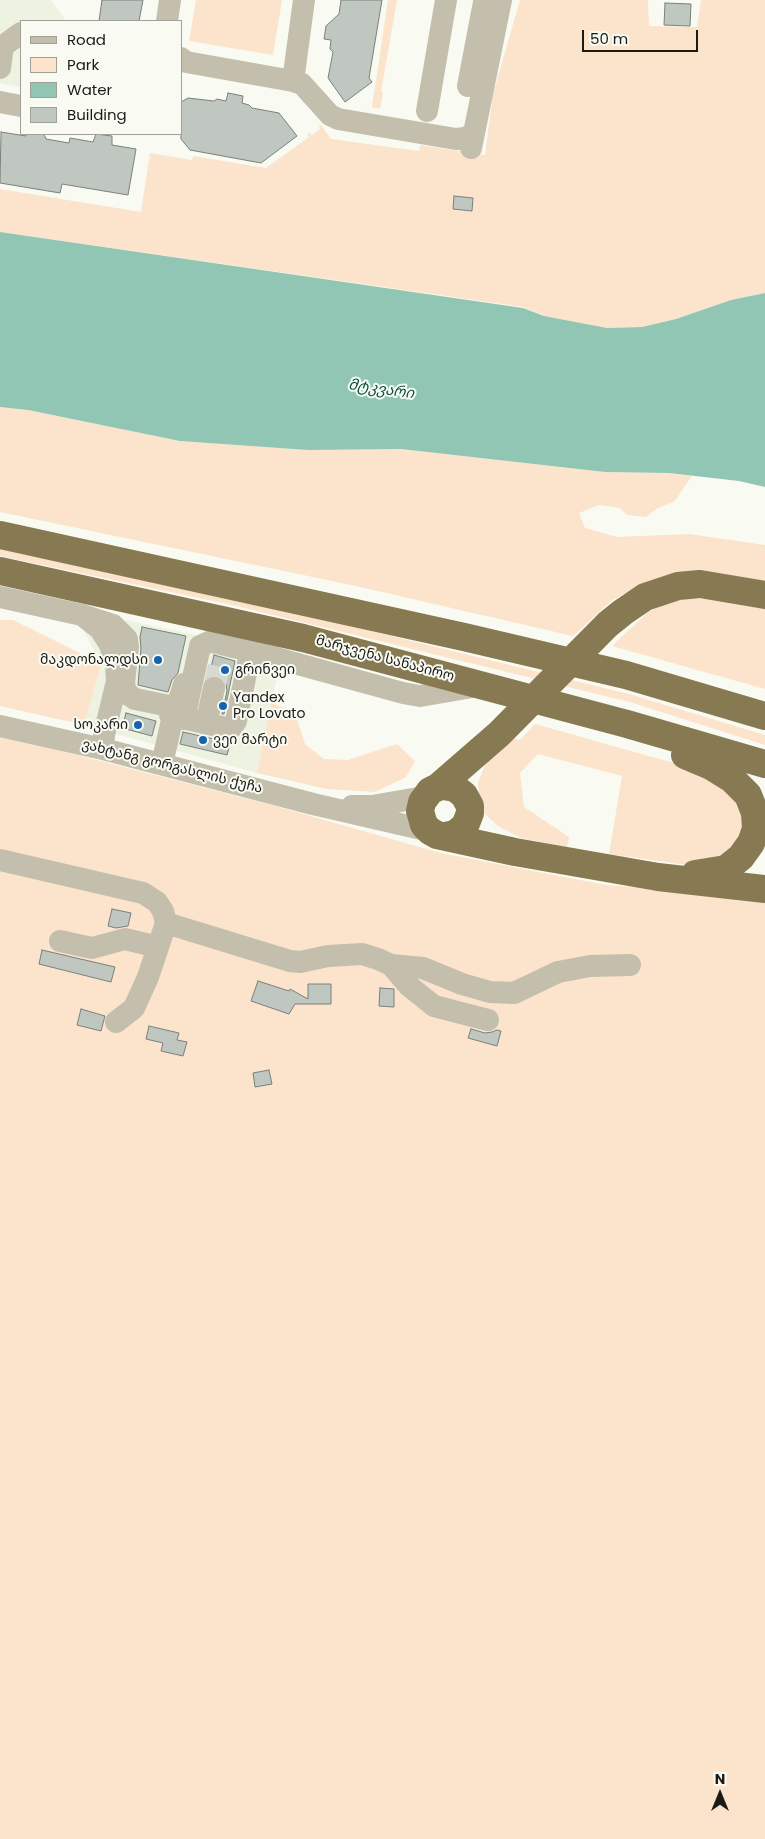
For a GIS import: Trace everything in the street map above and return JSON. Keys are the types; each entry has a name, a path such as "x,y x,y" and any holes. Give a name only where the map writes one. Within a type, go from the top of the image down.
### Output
{"highway":[{"path":"0,535 464,637 626,675 765,716"},
{"name":"მარჯვენა სანაპირო","path":"0,571 303,638 627,724 765,764"},
{"path":"765,595 700,584 678,586 645,597 608,624 499,734 431,792 420,806 420,816 424,825 438,834 515,852 658,877 765,889"},
{"path":"627,724 659,743 711,766 732,779 748,795 756,813 756,829 751,843 742,856 726,869 705,873 658,877"},
{"path":"438,834 456,834 461,831 469,820 468,782 471,774 499,734"},
{"path":"431,792 443,786 455,788 464,795 481,830 490,838 515,852"}],"street":[{"path":"167,20 170,0"},
{"path":"293,81 304,0"},
{"path":"427,111 446,0"},
{"path":"182,59 186,62 302,84 330,116 338,119 456,139 465,138 472,143 484,44 492,1"},
{"path":"0,68 3,46 20,34"},
{"path":"440,36 484,44"},
{"path":"465,100 484,44"},
{"path":"0,102 20,106"},
{"path":"0,597 82,615 113,625 127,639 128,647 124,684 126,693 135,699 162,706 174,707 178,704 193,644 198,640 258,653 420,696 481,685"},
{"path":"82,615 100,629 110,645 116,664 118,681 102,749"},
{"path":"162,764 179,717 200,646 219,645"},
{"path":"113,702 206,724 226,728 232,727 236,721 249,659 252,655 258,653"},
{"path":"206,724 214,688"},
{"name":"ვახტანგ გორგასლის ქუჩა","path":"0,726 102,749 313,804"},
{"path":"313,804 372,806 431,792"},
{"path":"313,804 438,834"},
{"path":"0,860 143,893 157,902 163,910 166,923 148,978 134,1008 116,1022"},
{"path":"166,923 290,961 300,962 328,956 362,954 391,964 423,968 462,984 490,992 514,993 558,972 590,966 630,965"},
{"path":"60,941 92,948 125,939 158,947"},
{"path":"391,964 409,986 434,1006 488,1020"}],"shaded area":[{"path":"0,0 51,0 65,20 20,20 20,87 0,83"},
{"path":"83,611 233,643 281,656 257,773 84,725 101,665 81,625"}],"green space":[{"path":"196,0 282,0 273,55 189,41"},
{"path":"388,0 397,0 381,92 383,93 380,109 372,107"},
{"path":"520,0 648,0 649,26 697,27 701,0 765,0 765,293 731,300 676,319 642,327 607,328 544,316 523,307 0,232 0,189 141,212 150,153 192,160 193,156 266,168 309,137 307,134 310,133 312,135 320,129 319,126 321,125 331,139 419,151 420,145 485,155 493,94"},
{"path":"0,407 28,410 180,441 308,450 401,449 605,472 669,473 692,476 674,502 658,508 646,517 627,515 620,508 599,505 579,513 585,528 617,537 689,534 765,545 765,582 638,586 611,601 573,636 356,586 0,512"},
{"path":"0,548 231,597 629,694 765,735 765,745 630,702 232,605 0,556"},
{"path":"686,598 705,599 765,609 765,689 612,646 648,612"},
{"path":"0,620 13,620 101,665 84,725 0,706"},
{"path":"271,703 294,711 305,744 324,759 348,760 397,744 415,761 406,777 375,792 327,789 257,773"},
{"path":"535,724 706,772 737,793 749,841 702,867 609,854 622,776 538,754 520,773 524,807 569,837 567,847 521,838 498,826 485,814 479,795 478,783 485,765 508,737 520,740"},
{"path":"0,735 275,806 441,853 606,885 765,896 765,1839 0,1839"}],"water":[{"name":"მტკვარი","path":"0,232 523,308 544,316 607,328 642,327 676,319 731,300 765,293 765,487 739,481 669,473 605,472 401,449 308,450 180,441 28,410 0,407"}],"building":[{"path":"102,0 143,0 139,20 99,20"},
{"path":"341,0 382,0 369,78 372,82 345,102 328,78 333,52 330,49 331,40 324,39 326,26 339,14"},
{"path":"665,3 691,4 690,26 664,25"},
{"path":"228,93 243,96 242,103 252,108 279,113 297,136 261,163 190,150 181,139 182,101 188,98 226,101"},
{"path":"1,132 26,136 44,135 46,139 69,143 70,138 93,142 96,135 112,136 112,145 136,149 128,195 62,184 60,193 0,183"},
{"path":"454,196 473,198 472,211 453,209"},
{"name":"მაკდონალდსი","path":"142,627 186,636 178,673 172,680 168,692 138,685"},
{"path":"214,655 235,661 224,714 222,714 227,691 226,684 217,675 209,676"},
{"path":"126,713 156,721 152,736 122,728"},
{"path":"183,732 231,741 227,755 180,744"},
{"path":"112,909 131,913 128,926 116,928 108,926"},
{"path":"42,950 115,967 111,982 39,964"},
{"path":"258,981 289,991 290,989 308,999 308,984 331,984 331,1004 295,1004 289,1014 251,1001"},
{"path":"380,988 394,989 394,1007 379,1006"},
{"path":"81,1009 105,1016 101,1031 77,1025"},
{"path":"149,1026 179,1033 177,1040 187,1042 183,1056 161,1051 163,1043 146,1039"},
{"path":"471,1029 485,1033 501,1031 497,1046 468,1038"},
{"path":"269,1070 272,1084 255,1087 253,1073"}],"tunnel":[{"path":"214,688 223,649"}],"place":[{"name":"მაკდონალდსი","path":"158,660"},
{"name":"გრინვეი","path":"225,670"},
{"name":"Yandex Pro Lovato","path":"223,706"},
{"name":"სოკარი","path":"138,725"},
{"name":"ვეი მარტი","path":"203,740"}]}
